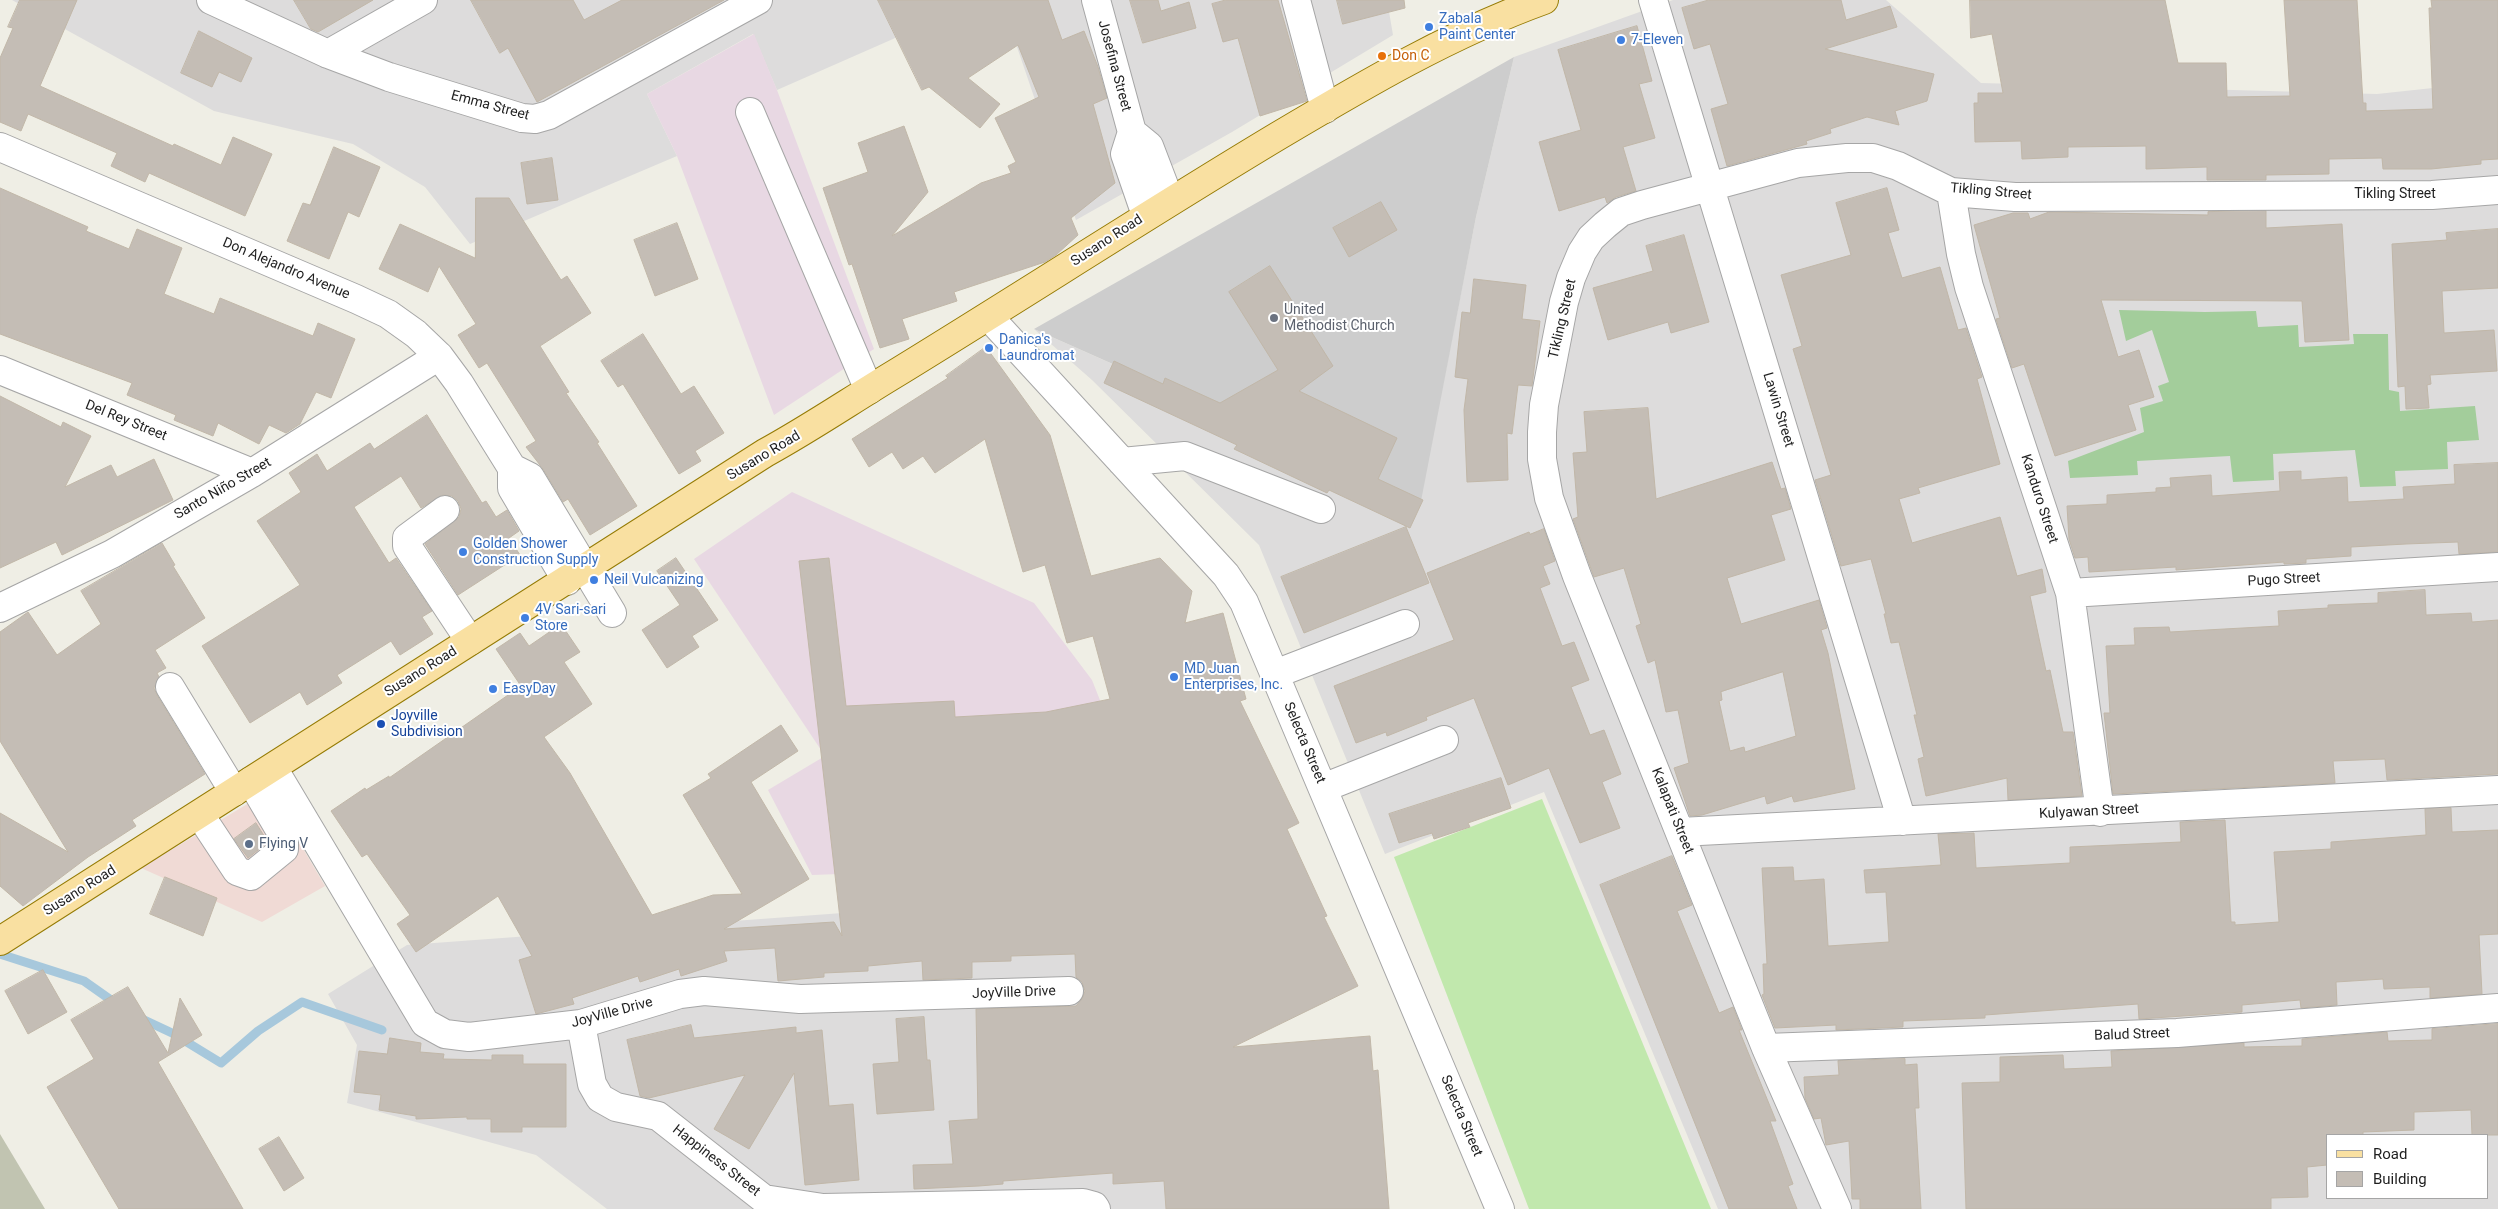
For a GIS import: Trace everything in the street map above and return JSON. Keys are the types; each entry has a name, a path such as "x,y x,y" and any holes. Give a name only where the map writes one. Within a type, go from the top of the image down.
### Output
{"main road":[{"name":"Susano Road","path":"2,937 200,815 765,453 803,432 989,317 1170,201 1324,109 1446,41 1544,0"}],"street":[{"name":"Emma Street","path":"211,0 328,54 389,77 522,118 535,119 549,115 758,0"},
{"path":"328,54 423,0"},
{"name":"Josefina Street","path":"1096,0 1132,132"},
{"path":"1296,0 1324,109"},
{"name":"Lawin Street","path":"1653,0 1711,186 1902,821"},
{"path":"750,112 869,390"},
{"path":"1146,216 1125,154 1132,132 1150,146 1170,201"},
{"name":"Don Alejandro Avenue","path":"0,147 356,299 388,314 416,334 439,356 459,382 512,468 512,488 577,575 612,613"},
{"name":"Tikling Street","path":"1544,405 1564,302 1582,252 1591,238 1621,212 1798,163 1864,158 1898,166 1951,192 2014,197 2432,195 2498,190"},
{"name":"Kanduro Street","path":"1951,192 1961,254 1969,287 2070,593 2100,812"},
{"name":"Selecta Street","path":"989,317 1226,575 1244,602 1500,1209"},
{"name":"Santo Niño Street","path":"0,608 112,554 252,473 439,356"},
{"name":"Del Rey Street","path":"0,370 252,473"},
{"name":"Kalapati Street","path":"1544,405 1542,459 1549,498 1577,576 1766,1048 1837,1209"},
{"path":"1122,462 1185,456 1321,509"},
{"path":"445,510 407,538 407,546 470,641"},
{"name":"Pugo Street","path":"2070,593 2498,567"},
{"path":"1275,674 1405,624"},
{"path":"170,687 253,780 284,836 284,849 251,876 237,871 200,815"},
{"path":"1323,788 1444,740"},
{"name":"JoyVille Drive","path":"253,780 425,1023 445,1034 469,1037 581,1024 680,994 704,991 800,999 1069,991"},
{"name":"Kulyawan Street","path":"1680,832 2100,812 2498,790"},
{"name":"Balud Street","path":"1766,1048 2177,1033 2498,1008"},
{"name":"Happiness Street","path":"581,1024 592,1084 600,1098 616,1107 658,1116 764,1199 823,1208 1083,1203 1095,1207"}],"shaded area":[{"path":"12,0 952,0 942,13 893,39 777,90 753,34 647,94 677,156 470,244 425,187 353,144 214,111"},
{"path":"1001,0 1387,0 1393,35 1232,132 1076,220"},
{"path":"1673,0 1886,0 1981,83 2377,94 2498,81 2498,1209 1718,1209 1544,792 1385,854 1259,545 1092,380 1034,329 1420,501 1476,217 1514,57"},
{"path":"754,34 777,90 874,349 774,415 677,156 647,94"},
{"path":"1514,57 1476,217 1421,501 1034,329"},
{"path":"792,492 1034,603 1092,680 1164,862 812,875 768,790 825,756 694,559"},
{"path":"269,791 325,886 262,922 141,868"},
{"path":"1142,891 1176,1209 607,1209 536,1155 347,1103 357,1045 328,994 407,945"},
{"path":"0,1134 45,1209 0,1209"}],"green space":[{"path":"2119,310 2256,311 2258,327 2298,325 2299,347 2354,344 2353,334 2388,334 2389,390 2399,392 2400,411 2475,406 2479,440 2447,442 2448,469 2395,471 2396,486 2360,487 2355,450 2273,454 2274,480 2233,482 2230,456 2137,461 2138,475 2070,478 2068,461 2144,432 2140,408 2163,401 2158,386 2169,382 2152,330 2126,341"},
{"path":"1542,799 1711,1209 1529,1209 1394,857"}],"building":[{"path":"20,0 77,0 40,86 173,146 174,144 221,165 233,137 272,154 245,216 149,173 145,182 111,166 117,153 28,114 21,131 0,122 0,58 13,28 8,27"},
{"path":"294,0 373,0 318,32 311,29"},
{"path":"471,0 573,0 584,20 622,0 724,0 537,102 508,48 500,53"},
{"path":"878,0 1048,0 1062,40 1084,31 1098,67 1107,98 1093,104 1115,183 1071,218 1078,235 1056,255 1045,262 954,292 957,301 902,319 909,339 880,348 852,264 849,265 823,188 868,172 858,143 904,126 928,192 892,236 981,183 1011,173 1008,166 1016,162 995,118 1039,97 1018,45 968,78 1000,104 980,128 929,87 922,90"},
{"path":"1130,0 1158,0 1161,11 1189,2 1196,28 1143,43"},
{"path":"1226,0 1278,0 1307,101 1260,116 1238,38 1223,42 1212,4"},
{"path":"1337,0 1404,0 1405,8 1343,24"},
{"path":"1709,0 1841,0 1846,20 1890,6 1897,27 1825,49 1934,74 1927,101 1895,111 1899,125 1867,117 1830,129 1831,133 1806,141 1807,144 1727,166 1711,109 1728,104 1710,44 1694,49 1682,8"},
{"path":"1970,0 2165,0 2178,63 2226,63 2227,97 2290,96 2284,0 2357,0 2363,103 2366,103 2366,111 2433,109 2429,8 2432,8 2431,0 2498,0 2498,159 2481,160 2481,164 2431,169 2383,169 2382,158 2329,159 2329,174 2266,175 2266,180 2207,180 2207,167 2146,169 2146,146 2068,147 2068,157 2022,159 2021,141 1975,142 1974,103 1978,103 1978,93 2003,93 1992,34 1971,38"},
{"path":"1637,26 1652,81 1639,84 1655,138 1623,147 1636,191 1616,197 1607,203 1605,197 1559,211 1539,142 1581,130 1558,50"},
{"path":"199,31 252,58 241,82 219,72 212,87 181,73"},
{"path":"334,147 380,167 359,217 348,212 329,259 287,241 303,203 310,205"},
{"path":"552,158 558,200 527,204 521,163"},
{"path":"0,188 88,227 86,231 129,249 137,229 182,248 164,294 214,314 220,298 313,336 318,323 355,339 331,398 316,392 300,424 286,433 269,425 259,444 218,423 213,436 174,420 176,415 127,395 132,383 0,334"},
{"path":"1887,188 1899,230 1888,233 1902,278 1940,267 1958,330 1966,328 1982,377 1977,379 2000,464 1918,488 1920,493 1899,499 1912,543 2000,517 2017,576 2042,569 2046,592 2030,596 2046,671 2050,670 2063,732 2073,732 2082,796 2008,800 2007,778 1926,796 1918,759 1924,757 1914,715 1917,715 1899,642 1891,643 1884,614 1886,614 1871,559 1841,566 1815,480 1831,475 1793,349 1802,346 1781,275 1851,255 1836,203"},
{"path":"476,198 509,198 561,280 567,276 591,313 540,346 569,392 566,393 599,442 597,443 637,506 590,535 568,499 563,502 543,469 526,447 536,441 487,363 479,368 458,335 476,324 439,266 428,292 379,269 400,224 475,258"},
{"path":"1381,202 1397,230 1349,257 1333,228"},
{"path":"2266,211 2266,228 2342,224 2349,340 2305,342 2302,301 2101,300 2118,357 2139,350 2154,397 2128,405 2136,430 2055,456 2024,364 2012,368 1996,319 2000,318 1974,225 2013,213 2028,213 2030,219 2049,212 2208,215 2208,212"},
{"path":"677,223 698,279 655,296 634,240"},
{"path":"2498,229 2498,288 2442,291 2444,333 2494,330 2497,371 2430,375 2431,384 2427,385 2429,408 2406,409 2405,386 2398,387 2392,244 2447,240 2446,233"},
{"path":"1684,235 1709,322 1671,333 1668,322 1608,340 1593,288 1653,271 1646,246"},
{"path":"1270,266 1333,366 1299,391 1397,438 1378,479 1423,500 1410,528 1329,490 1327,493 1234,449 1237,445 1104,383 1114,361 1163,384 1165,378 1220,403 1278,370 1229,292"},
{"path":"1474,279 1526,285 1522,319 1540,321 1532,386 1518,385 1512,434 1507,433 1508,480 1467,482 1464,410 1468,379 1455,377 1462,312 1470,313"},
{"path":"643,334 681,394 694,386 724,433 695,451 701,461 679,474 623,384 618,387 601,361"},
{"path":"986,347 1050,435 1091,576 1160,558 1192,591 1185,623 1223,613 1246,699 1240,701 1299,823 1287,829 1327,916 1324,917 1358,986 1233,1047 1370,1036 1373,1071 1378,1070 1389,1209 1166,1209 1164,1181 1113,1184 1113,1173 1003,1181 1003,1184 979,1186 914,1189 913,1165 953,1164 949,1121 978,1119 976,1009 1076,1006 1082,999 1085,991 1082,982 1076,977 1075,954 1011,956 1011,961 972,962 972,978 923,980 922,961 868,966 868,971 824,973 824,977 778,981 775,948 724,951 727,961 681,976 679,969 640,982 638,976 572,998 574,1004 536,1014 519,960 532,956 498,896 416,952 397,924 410,915 367,854 362,857 331,811 365,788 366,790 389,776 389,778 521,686 496,649 520,633 529,646 561,624 580,652 564,662 592,704 544,737 570,773 652,915 713,895 742,894 683,795 711,778 708,774 781,725 798,751 751,782 809,879 724,929 834,922 842,936 799,561 829,558 846,706 954,701 955,717 1046,712 1110,699 1093,636 1067,643 1045,565 1023,572 985,439 935,473 923,456 903,469 892,452 869,467 852,439 948,378 946,376"},
{"path":"0,396 61,427 63,422 91,436 65,487 111,465 117,477 154,459 173,500 62,555 56,542 0,568"},
{"path":"1648,408 1656,499 1772,462 1781,489 1785,488 1791,509 1771,515 1785,560 1727,578 1741,624 1819,600 1827,628 1821,630 1828,653 1855,789 1794,802 1792,796 1767,804 1765,796 1702,815 1690,816 1674,768 1689,763 1678,710 1666,712 1655,660 1648,663 1636,626 1641,624 1624,568 1594,577 1573,519 1578,517 1573,453 1587,452 1584,412","holes":["1783,672 1796,736 1745,752 1744,747 1730,751 1719,701 1722,700 1721,692"]},
{"path":"427,415 482,503 486,501 496,517 507,510 519,531 509,538 520,555 458,595 425,544 459,517 461,509 458,501 452,496 443,495 421,508 401,476 354,507 389,563 396,558 432,611 422,617 433,634 400,655 391,641 337,675 342,683 307,705 300,692 250,723 202,646 300,585 257,521 301,492 289,473 317,454 327,471 370,443 374,449"},
{"path":"2498,463 2498,552 2459,554 2458,542 2406,544 2351,547 2351,556 2306,559 2306,563 2284,564 2284,562 2176,570 2176,567 2089,572 2088,557 2075,558 2069,539 2067,506 2107,504 2107,495 2156,492 2156,488 2171,487 2170,478 2211,475 2212,496 2280,491 2279,472 2301,471 2301,480 2347,477 2348,502 2404,499 2403,487 2455,484 2454,465"},
{"path":"1406,527 1429,583 1304,633 1281,577"},
{"path":"1544,529 1555,561 1543,566 1550,584 1540,588 1562,646 1574,642 1589,680 1571,687 1590,735 1604,730 1621,774 1602,782 1620,828 1580,843 1549,768 1508,785 1474,698 1426,717 1427,720 1387,736 1386,732 1356,743 1334,686 1454,640 1427,573 1529,532 1530,534"},
{"path":"162,543 175,565 173,566 205,618 155,650 166,668 157,673 159,677 154,688 205,774 132,820 136,826 88,857 23,906 0,886 0,813 68,852 0,741 0,632 28,612 57,655 101,624 81,591"},
{"path":"676,558 718,620 692,636 699,647 667,668 642,630 680,605 657,571"},
{"path":"2425,590 2426,615 2471,613 2472,622 2498,620 2498,774 2387,780 2385,759 2333,761 2335,783 2113,794 2104,713 2110,713 2106,646 2135,645 2134,628 2169,627 2170,632 2279,626 2278,611 2328,608 2328,605 2378,603 2378,593"},
{"path":"1501,778 1511,808 1468,823 1470,827 1434,839 1432,833 1399,843 1389,814"},
{"path":"2451,808 2452,832 2498,830 2498,934 2479,935 2482,994 2430,998 2430,987 2384,989 2383,979 2336,982 2337,1005 2301,1008 2300,1000 2242,1005 2242,1012 2139,1019 2138,1004 1985,1015 1985,1018 1903,1021 1903,1027 1836,1030 1836,1025 1775,1028 1762,995 1764,994 1763,964 1767,964 1762,868 1793,867 1794,881 1824,879 1828,946 1889,942 1886,892 1866,893 1864,870 1941,865 1938,834 1974,833 1976,868 2070,863 2070,847 2181,842 2180,822 2225,820 2231,922 2235,922 2235,925 2279,922 2274,852 2331,849 2331,842 2426,835 2425,809"},
{"name":"Flying V","path":"256,823 268,842 248,858 234,839"},
{"path":"1672,856 1692,905 1677,911 1719,1013 1733,1007 1742,1030 1739,1030 1776,1121 1770,1121 1793,1184 1788,1186 1797,1209 1729,1209 1600,885"},
{"path":"165,877 217,898 203,936 150,914"},
{"path":"43,970 67,1012 28,1034 5,991"},
{"path":"128,987 168,1053 180,998 202,1035 158,1062 243,1209 119,1209 47,1087 94,1059 71,1020"},
{"path":"924,1017 927,1060 930,1060 934,1110 877,1114 873,1064 899,1062 896,1019"},
{"path":"2498,1024 2498,1135 2472,1134 2471,1110 2414,1112 2414,1130 2363,1132 2363,1134 2326,1134 2326,1165 2307,1167 2308,1197 2271,1198 2271,1209 1966,1209 1962,1083 2000,1082 2000,1057 2063,1055 2064,1069 2112,1067 2111,1051 2244,1043 2244,1047 2302,1046 2302,1039 2387,1032 2388,1041 2432,1040 2432,1029"},
{"path":"691,1025 694,1038 796,1027 796,1033 822,1030 829,1106 853,1104 859,1180 805,1185 794,1073 749,1149 714,1129 745,1075 649,1098 640,1096 627,1040"},
{"path":"390,1038 421,1043 420,1052 444,1054 443,1059 492,1060 492,1055 523,1055 523,1064 566,1064 566,1127 522,1127 522,1132 491,1132 491,1119 467,1119 467,1117 416,1119 416,1116 379,1110 381,1095 354,1092 359,1051 387,1054"},
{"path":"1905,1059 1905,1065 1917,1064 1919,1108 1915,1108 1921,1209 1860,1209 1860,1199 1852,1199 1849,1141 1826,1145 1821,1118 1814,1119 1805,1098 1804,1077 1839,1075 1838,1061"},
{"path":"279,1137 304,1178 284,1191 259,1149"}],"waterway":[{"path":"0,954 84,981 118,1005"},
{"path":"140,1018 172,1033 221,1063 258,1031 302,1002 382,1030"}],"place":[{"name":"Zabala Paint Center","path":"1429,27"},
{"name":"7-Eleven","path":"1621,40"},
{"name":"Don C","path":"1382,56"},
{"name":"United Methodist Church","path":"1274,318"},
{"name":"Danica's Laundromat","path":"989,348"},
{"name":"Golden Shower Construction Supply","path":"463,552"},
{"name":"Neil Vulcanizing","path":"594,580"},
{"name":"4V Sari-sari Store","path":"525,618"},
{"name":"MD Juan Enterprises, Inc.","path":"1174,677"},
{"name":"EasyDay","path":"493,689"},
{"name":"Joyville Subdivision","path":"381,724"},
{"name":"Flying V","path":"249,844"}]}
